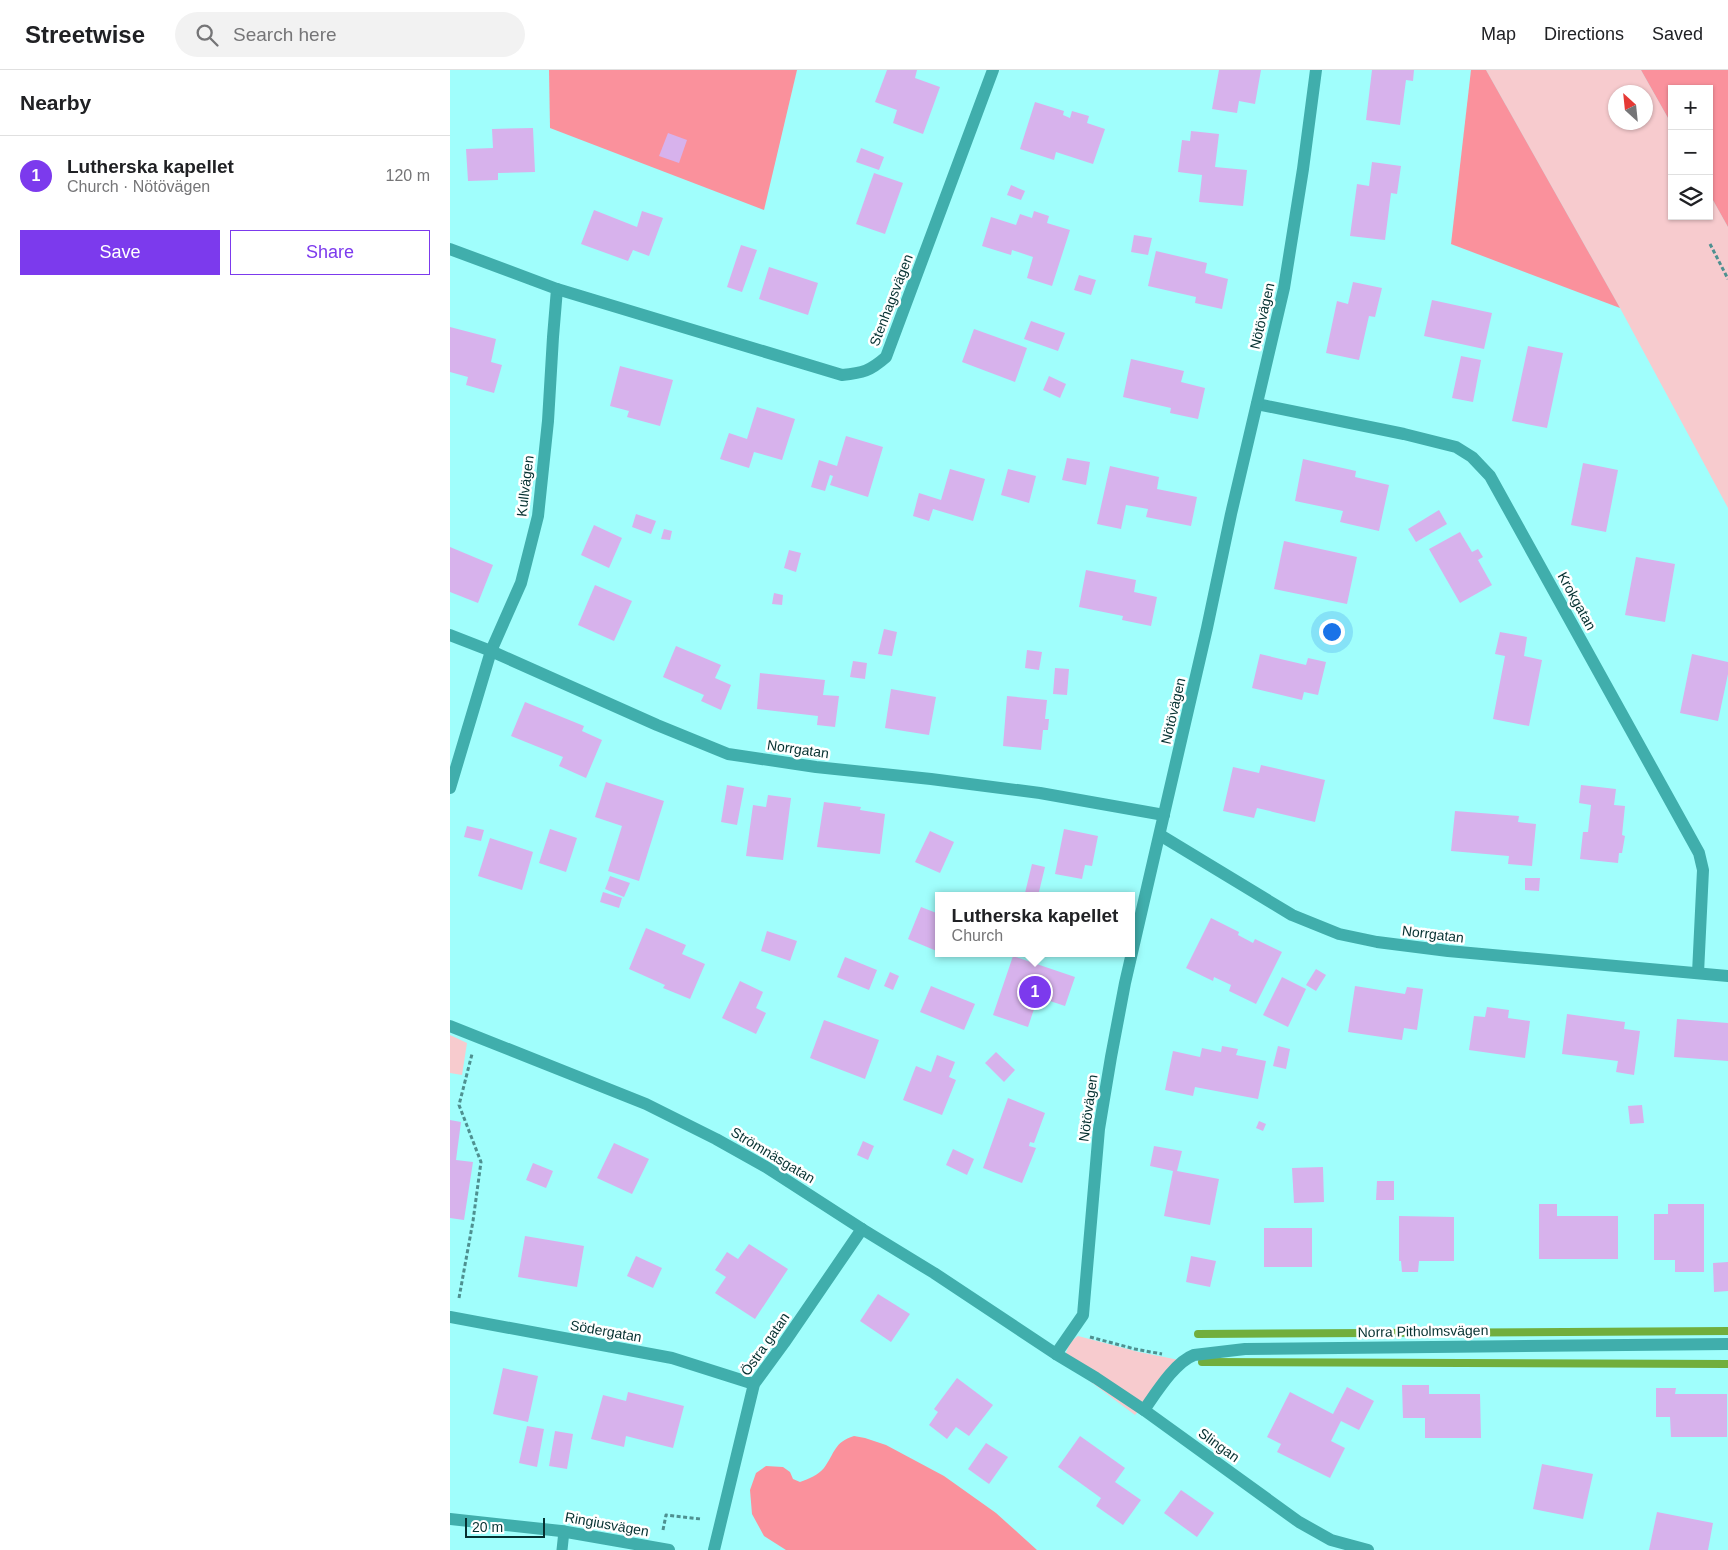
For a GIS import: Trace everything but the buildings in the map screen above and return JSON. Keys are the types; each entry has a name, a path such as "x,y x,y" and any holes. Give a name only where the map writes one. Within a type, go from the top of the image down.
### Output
{"street":[{"name":"Stenhagsvägen","path":"557,289 842,375 860,374 872,369 886,357 993,70"},
{"name":"Nötövägen","path":"1135,941 1284,288 1303,169 1316,70"},
{"path":"450,249 557,289"},
{"name":"Kullvägen","path":"450,788 491,651 521,583 538,516 548,421 557,289"},
{"name":"Krokgatan","path":"1257,404 1404,434 1456,447 1472,457 1490,476 1694,841 1703,870 1698,974"},
{"name":"Norrgatan","path":"450,635 491,651 657,726 728,754 816,767 1040,793 1164,815"},
{"name":"Norrgatan","path":"1160,835 1292,914 1339,934 1377,942 1448,952 1728,976"},
{"name":"Nötövägen","path":"1056,1354 1083,1315 1100,1129 1110,1057 1131,957"},
{"name":"Strömnäsgatan","path":"450,1026 646,1104 716,1138 774,1172 934,1273 1056,1354"},
{"name":"Östra gatan","path":"714,1550 745,1428 754,1384 862,1229"},
{"name":"Södergatan","path":"452,1318 672,1358 754,1384"},
{"name":"Norra Pitholmsvägen","path":"1187,1357 1245,1348 1728,1344"},
{"name":"Slingan","path":"1056,1354 1144,1410 1299,1522 1331,1540 1368,1550"},
{"path":"1144,1410 1164,1382 1187,1357"},
{"name":"Ringiusvägen","path":"450,1518 564,1531 664,1549"}],"lane":[{"path":"562,1550 564,1531"}],"path":[{"path":"1710,244 1728,279"},
{"path":"452,1318 473,1221 481,1162 459,1105 477,1037"},
{"path":"1067,1339 1085,1336 1135,1349 1187,1357"},
{"path":"664,1549 666,1515 704,1519"}],"shaded area":[{"path":"549,70 797,70 764,210 550,128"},
{"path":"1471,70 1486,70 1620,308 1451,244"},
{"path":"1486,70 1641,70 1649,85 1608,85 1608,130 1653,130 1653,91 1668,118 1668,220 1713,220 1713,200 1728,227 1728,508 1620,308"},
{"path":"1641,70 1728,70 1728,227 1713,200 1713,85 1668,85 1668,118 1653,91 1653,85 1649,85"},
{"path":"450,1035 467,1043 462,1075 450,1073"},
{"path":"1078,1336 1179,1360 1135,1415 1063,1361 1070,1342"},
{"path":"854,1436 886,1445 944,1476 996,1513 1037,1550 786,1550 764,1536 752,1514 750,1490 756,1473 766,1466 783,1467 790,1472 793,1479 800,1482 803,1481 822,1470 842,1441"}],"waterway":[{"path":"1198,1334 1728,1331"},
{"path":"1202,1362 1728,1364"}],"place":[{"name":"Lutherska kapellet","path":"1035,992"}]}
